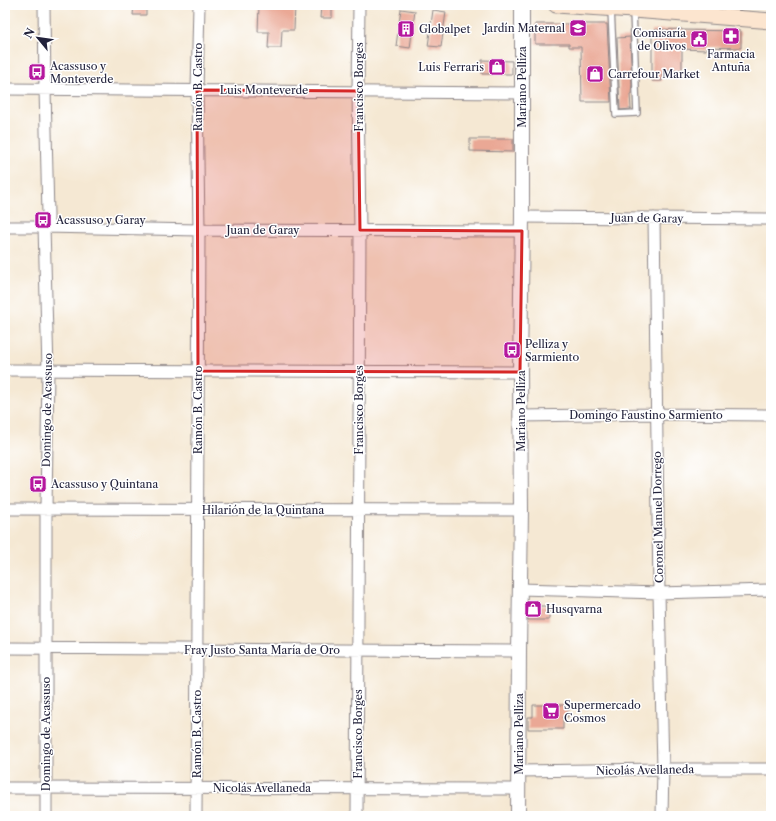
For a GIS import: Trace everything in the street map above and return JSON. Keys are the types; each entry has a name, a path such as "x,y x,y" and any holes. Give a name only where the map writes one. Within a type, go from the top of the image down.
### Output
{"main road":[{"path":"556,5 771,21"}],"street":[{"name":"Domingo de Acassuso","path":"44,5 48,215 48,220 44,227 48,370 46,509 46,816"},
{"name":"Ramón B. Castro","path":"196,816 199,230 197,90 199,5"},
{"name":"Francisco Borges","path":"357,816 360,371 358,91 359,5"},
{"name":"Mariano Pelliza","path":"518,816 521,510 520,372 522,231 522,5"},
{"name":"Luis Monteverde","path":"5,89 522,92"},
{"name":"Juan de Garay","path":"522,217 771,220"},
{"name":"Coronel Manuel Dorrego","path":"654,218 663,769 662,816"},
{"name":"Juan de Garay","path":"5,227 199,230 522,231"},
{"path":"5,370 520,372"},
{"name":"Domingo Faustino Sarmiento","path":"521,416 657,414 771,415"},
{"name":"Hilarión de la Quintana","path":"5,509 521,510"},
{"path":"520,589 659,593 771,590"},
{"name":"Fray Justo Santa María de Oro","path":"5,648 519,651"},
{"name":"Nicolás Avellaneda","path":"519,771 771,769"},
{"name":"Nicolás Avellaneda","path":"5,788 518,789"}],"lane":[{"path":"611,9 616,114 637,114 633,10"}],"highlighted area":[{"path":"197,90 358,91 360,230 522,231 520,372 198,371"}],"building":[{"path":"134,5 146,5 146,15 133,15"},
{"path":"259,5 295,5 294,30 282,30 281,48 268,48 269,32 258,32"},
{"path":"321,5 332,5 332,18 320,18"},
{"name":"Globalpet","path":"401,9 415,11 410,48 396,46"},
{"path":"433,10 446,12 441,47 428,46"},
{"name":"Carrefour Market","path":"535,24 607,24 611,102 582,102 581,47 569,47 569,44 535,44"},
{"path":"682,29 741,31 741,48 706,47 706,50 682,49 682,70 665,70 665,75 662,75 662,81 652,81 652,30"},
{"path":"630,37 632,84 630,94 631,109 620,110 617,38"},
{"name":"Luis Ferraris","path":"482,60 512,61 512,74 482,74"},
{"path":"470,139 513,139 513,152 470,151"},
{"path":"533,606 549,606 549,620 528,620 528,609"},
{"path":"533,705 568,705 568,717 563,717 563,729 528,729 528,717 533,717"}],"place":[{"name":"Jardín Maternal","path":"578,28"},
{"name":"Globalpet","path":"406,29"},
{"name":"Farmacia Antuña","path":"731,36"},
{"name":"Comisaría de Olivos","path":"699,39"},
{"name":"Luis Ferraris","path":"497,67"},
{"name":"Acassuso y Monteverde","path":"37,72"},
{"name":"Carrefour Market","path":"595,74"},
{"name":"Acassuso y Garay","path":"43,220"},
{"name":"Pelliza y Sarmiento","path":"512,350"},
{"name":"Acassuso y Quintana","path":"38,484"},
{"name":"Husqvarna","path":"533,609"},
{"name":"Supermercado Cosmos","path":"551,711"}]}
